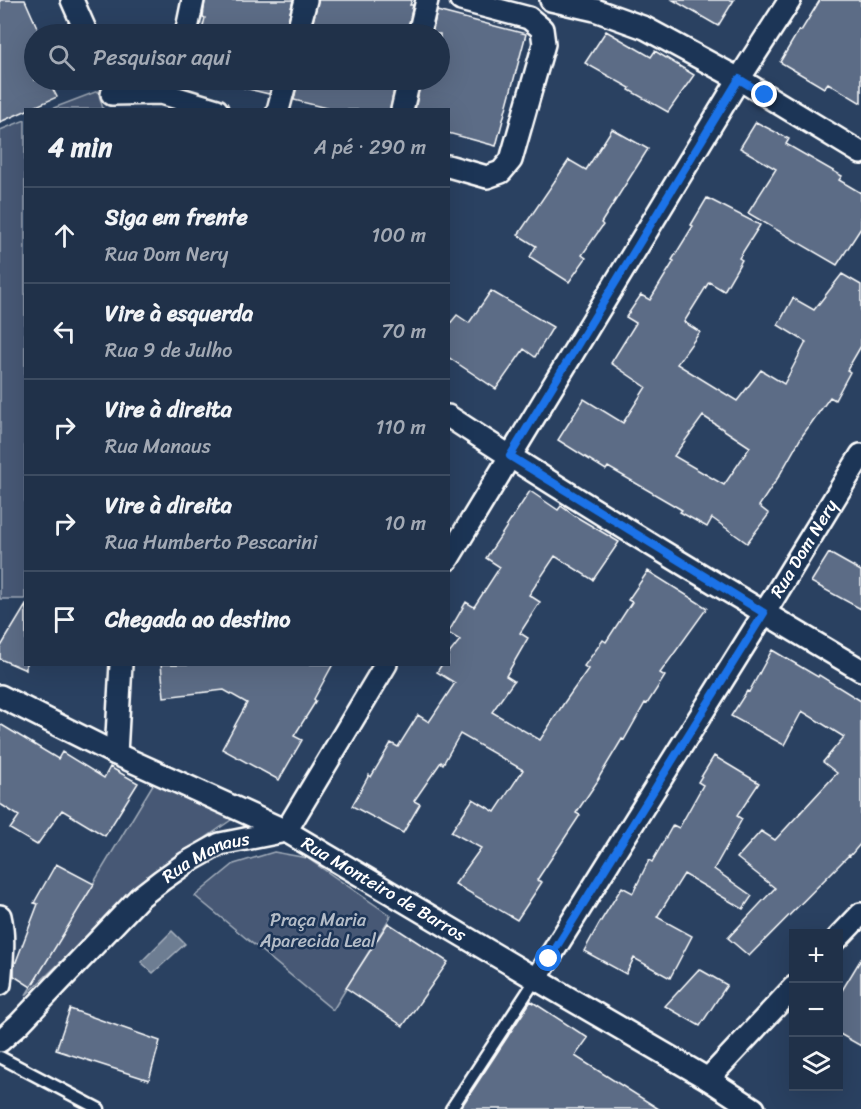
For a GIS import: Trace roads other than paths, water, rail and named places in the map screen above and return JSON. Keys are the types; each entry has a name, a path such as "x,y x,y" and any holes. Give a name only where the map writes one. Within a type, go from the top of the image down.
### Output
{"street":[{"path":"72,0 83,24"},
{"path":"188,24 193,0"},
{"path":"300,24 306,0"},
{"path":"421,24 427,0"},
{"path":"450,167 487,177 501,172 511,160 544,44 543,29 529,18 461,0"},
{"path":"550,0 595,10 645,28 739,79 861,153"},
{"path":"450,556 739,79 790,0"},
{"path":"111,94 161,93 169,90"},
{"path":"179,90 213,108"},
{"path":"279,108 283,90"},
{"path":"402,108 407,90"},
{"path":"450,417 764,613 861,670"},
{"name":"Rua Dom Nery","path":"536,979 861,455"},
{"path":"116,754 121,666"},
{"path":"286,831 385,666"},
{"name":"Rua Monteiro de Barros","path":"0,696 116,754 286,831 708,1079 754,1109"},
{"name":"Rua Manaus","path":"0,1041 140,897 162,880 220,844 286,831"},
{"path":"843,933 861,914"},
{"path":"0,915 3,948 0,984"},
{"path":"708,1079 789,992"}],"lane":[{"path":"451,1109 536,979"},
{"path":"0,1057 99,1109"}],"park label":[{"name":"Praça Maria Aparecida Leal","path":"318,930"}]}
